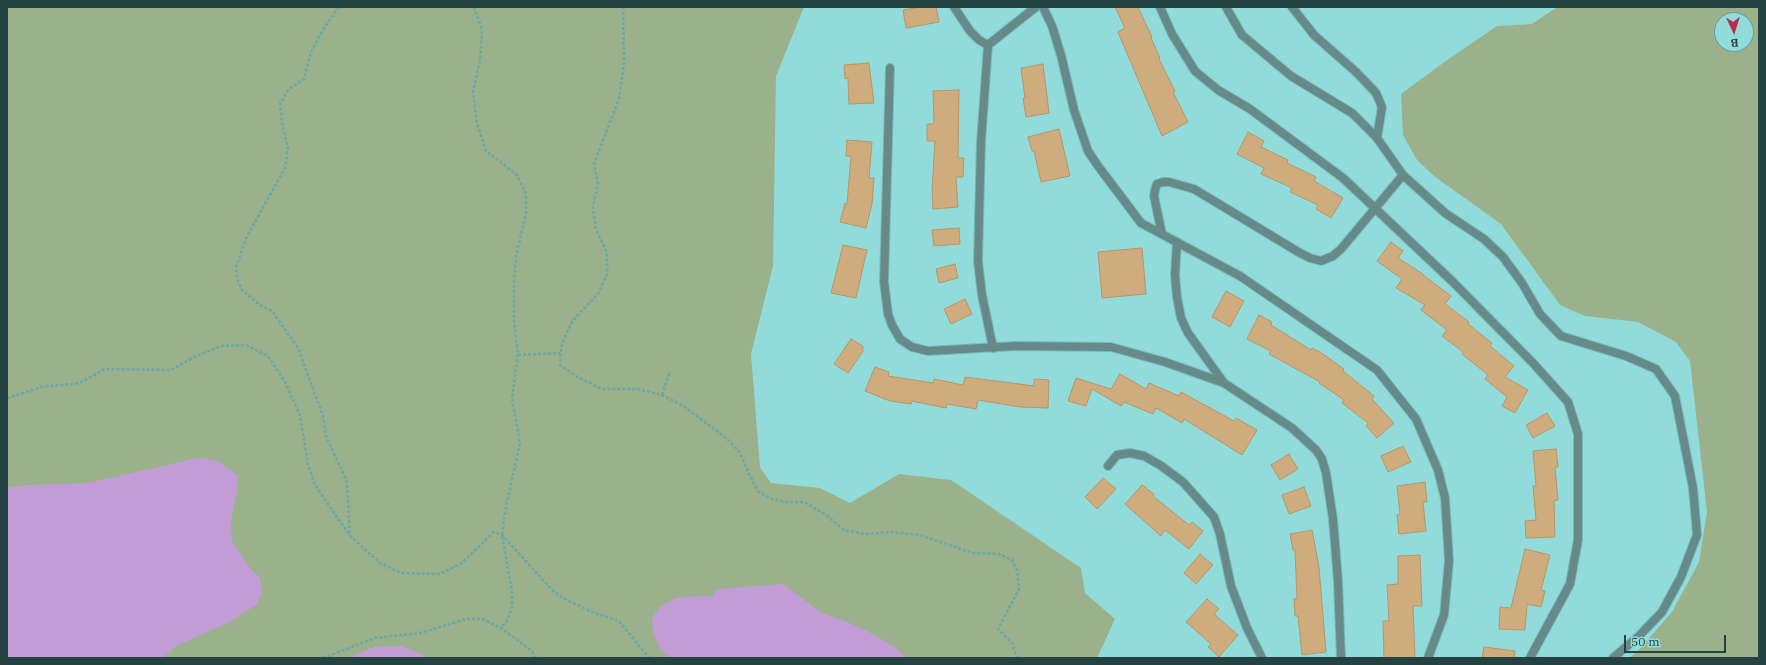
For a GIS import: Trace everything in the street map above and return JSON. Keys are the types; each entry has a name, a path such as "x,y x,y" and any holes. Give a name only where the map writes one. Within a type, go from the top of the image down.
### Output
{"street":[{"path":"954,7 970,31 988,46"},
{"path":"993,348 982,295 978,261 981,142 988,46 1036,7"},
{"path":"1043,7 1052,26 1061,55 1074,110 1088,151 1141,223 1240,276 1377,370 1416,419 1438,470 1445,498 1449,561 1444,615 1428,658"},
{"path":"1160,7 1172,34 1195,71 1218,90 1250,109 1343,178 1528,357 1568,402 1578,434 1578,540 1570,584 1530,658"},
{"path":"1226,7 1242,35 1291,76 1352,113 1377,138 1403,175 1445,213 1484,239 1503,257 1522,283 1540,314 1561,336 1626,356 1656,369 1675,396 1693,488 1698,535 1681,577 1662,612 1639,636 1613,658"},
{"path":"1292,7 1314,35 1356,72 1376,93 1382,107 1377,138"},
{"path":"890,68 884,282 886,305 892,325 900,339 919,349 951,350 1016,346 1111,347 1164,362 1224,384 1292,428 1316,450 1322,459 1326,473 1333,519 1338,581 1341,658"},
{"path":"1162,234 1154,196 1157,184 1163,182 1183,184 1194,188 1300,253 1310,258 1320,260 1333,256 1341,249 1403,175"},
{"path":"1177,242 1175,274 1180,318 1188,333 1224,384"},
{"path":"1108,466 1117,455 1130,453 1144,456 1160,464 1183,482 1206,507 1214,517 1220,534 1230,586 1247,628 1262,658"}],"path":[{"path":"339,7 324,28 311,52 304,79 288,90 280,104 282,123 288,148 285,168 246,238 236,267 237,279 242,290 260,305 272,311 298,348 323,416 326,436 348,482 350,536"},
{"path":"474,7 482,30 480,60 473,90 477,123 486,151 516,175 526,194 526,213 516,257 514,282 514,320 518,355 512,398 520,444 506,506 502,535 512,592 512,607 507,621 502,628"},
{"path":"623,7 624,63 619,99 594,164 598,182 593,207 596,229 607,252 607,274 598,294 574,320 562,343 560,365 579,378 602,389 638,389 662,395 682,405 726,438 739,451 758,491 769,498 785,502 804,502 826,515 844,530 865,534 893,532 920,535 972,553 998,554 1012,560 1017,570 1019,590 998,628 1012,643 1017,658"},
{"path":"7,398 42,387 79,383 105,369 171,370 194,357 221,346 246,345 268,356 285,382 300,414 308,465 314,485 350,536 380,563 402,572 440,574 462,563 494,532 502,535 554,592 592,612 619,622 649,658"},
{"path":"518,355 561,353"},
{"path":"662,395 670,371"},
{"path":"323,658 375,638 420,633 466,619 482,619 502,628 532,651 536,658"}],"green space":[{"path":"7,7 804,7 776,76 773,266 751,354 760,467 771,483 820,488 850,503 899,474 951,480 1081,568 1085,593 1115,619 1097,658 7,658"},
{"path":"1557,7 1759,7 1759,658 1629,658 1638,651 1672,612 1699,562 1707,512 1690,361 1676,342 1638,322 1585,316 1560,305 1501,224 1434,176 1417,160 1403,135 1401,94 1497,26 1532,24"}],"shaded area":[{"path":"198,458 216,460 237,475 237,492 231,520 232,541 249,567 260,578 262,593 256,605 230,622 176,646 163,658 7,658 7,488 27,485 88,483"},
{"path":"783,584 822,613 867,631 895,647 907,658 671,658 660,649 653,632 652,618 661,606 676,598 713,595 718,589"},
{"path":"401,646 424,655 427,658 348,658 374,647"}],"building":[{"path":"922,7 936,7 939,22 906,28 903,10"},
{"path":"1115,7 1138,7 1152,37 1151,38 1160,58 1159,59 1175,91 1173,92 1188,122 1162,136 1118,32 1125,28"},
{"path":"869,63 874,103 849,104 848,78 845,79 844,65"},
{"path":"1043,64 1049,113 1026,117 1021,68"},
{"path":"959,90 958,158 964,158 963,177 956,177 958,207 933,209 932,191 935,141 927,141 927,124 934,124 933,91"},
{"path":"1059,129 1070,176 1041,182 1034,151 1032,151 1028,137"},
{"path":"1248,132 1264,141 1261,147 1288,160 1287,163 1316,177 1314,181 1343,198 1331,218 1316,209 1318,205 1290,192 1292,188 1261,174 1264,168 1237,154"},
{"path":"847,140 872,142 869,178 874,178 872,204 866,228 840,222 845,203 847,204 851,156 846,156"},
{"path":"959,228 960,244 934,246 932,230"},
{"path":"1391,242 1403,251 1398,258 1423,274 1451,296 1445,304 1469,322 1468,324 1492,343 1490,346 1514,366 1505,377 1528,390 1515,413 1502,406 1507,397 1485,379 1488,375 1462,354 1463,352 1442,336 1447,330 1421,310 1425,305 1396,288 1402,279 1377,261"},
{"path":"843,245 867,250 856,298 831,293"},
{"path":"1142,248 1146,294 1102,298 1098,252"},
{"path":"955,264 958,278 939,283 936,269"},
{"path":"1226,291 1244,301 1230,327 1212,317"},
{"path":"965,299 972,314 951,324 944,309"},
{"path":"1259,315 1272,322 1271,325 1311,350 1312,348 1323,354 1344,369 1343,371 1374,396 1372,399 1394,423 1377,438 1366,426 1368,423 1342,403 1344,400 1319,383 1320,382 1269,354 1271,351 1247,339"},
{"path":"851,339 863,346 863,351 848,373 834,364"},
{"path":"875,367 889,372 888,376 933,383 934,379 963,385 965,377 1034,386 1034,379 1049,380 1048,408 1020,407 978,400 976,409 947,404 946,408 912,401 911,404 890,401 865,391"},
{"path":"1120,374 1146,389 1149,383 1179,396 1181,392 1234,421 1236,418 1257,430 1242,455 1184,419 1182,423 1156,408 1153,414 1124,402 1121,406 1092,389 1086,406 1068,401 1076,378 1111,389"},
{"path":"1547,413 1555,426 1533,438 1526,425"},
{"path":"1403,446 1411,462 1388,472 1381,456"},
{"path":"1556,449 1558,467 1555,467 1558,500 1554,501 1555,537 1526,538 1525,521 1536,520 1533,486 1536,486 1533,451"},
{"path":"1289,454 1298,469 1280,480 1271,465"},
{"path":"1103,478 1116,489 1097,509 1085,497"},
{"path":"1425,482 1427,502 1423,502 1426,531 1399,534 1397,515 1400,514 1397,486"},
{"path":"1142,485 1154,494 1153,496 1189,525 1192,522 1203,531 1189,549 1165,530 1161,536 1125,504"},
{"path":"1304,487 1311,506 1289,514 1282,495"},
{"path":"1312,530 1319,567 1326,652 1302,655 1298,616 1295,616 1294,599 1297,599 1295,550 1293,550 1290,534"},
{"path":"1525,549 1550,555 1541,590 1545,591 1541,607 1527,604 1525,630 1499,629 1500,607 1511,608"},
{"path":"1200,554 1213,565 1196,584 1184,573"},
{"path":"1420,555 1422,606 1413,606 1415,658 1384,658 1383,621 1389,621 1387,585 1398,584 1398,556"},
{"path":"1207,599 1219,609 1214,614 1238,635 1219,657 1208,647 1211,644 1186,622"},
{"path":"1484,647 1515,651 1514,658 1482,658"}]}
